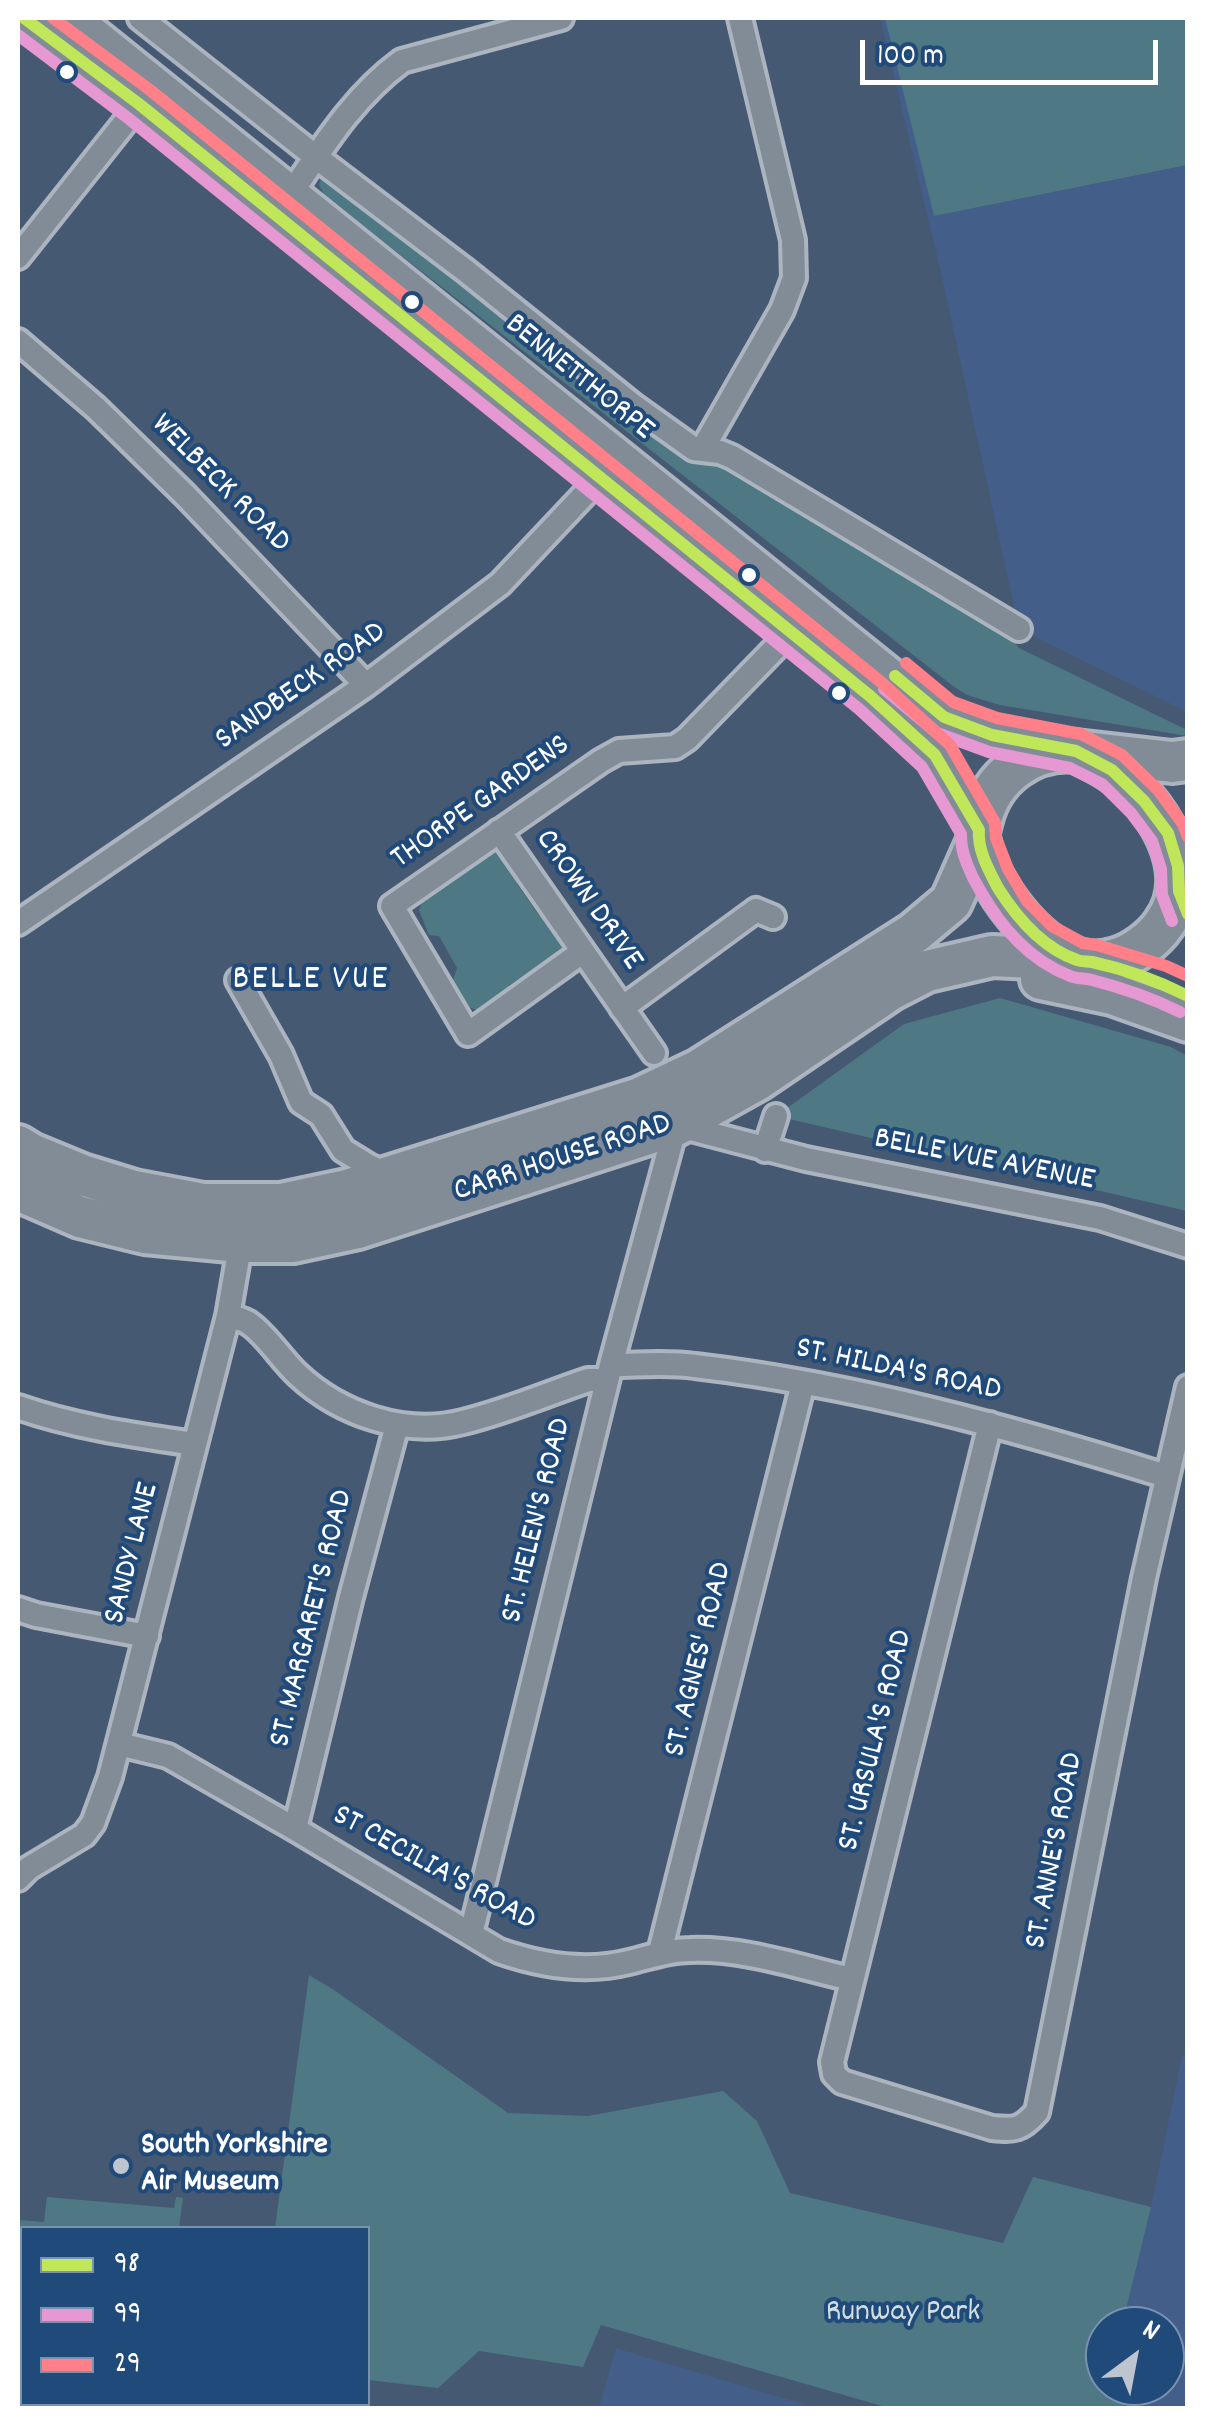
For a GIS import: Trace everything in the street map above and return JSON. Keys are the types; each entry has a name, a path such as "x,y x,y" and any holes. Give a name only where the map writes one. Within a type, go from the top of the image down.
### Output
{"highway":[{"path":"1068,750 1112,770 1144,801 1168,834 1183,876 1172,913 1160,930 1132,953 1116,959 1084,961"},
{"path":"1188,760 1172,762 1068,750 1021,762 1000,779 986,801 978,835 992,877 1013,912 1041,940 1084,961 1161,983 1188,996"},
{"name":"CARR HOUSE ROAD","path":"18,1190 80,1217 145,1233 243,1224 281,1204 391,1176 640,1098 699,1070 914,933 951,902 978,835"},
{"name":"CARR HOUSE ROAD","path":"18,1146 82,1175 134,1191 203,1204 293,1242 358,1228 676,1125 756,1080 890,990 927,971 992,956 1084,961"},
{"path":"953,964 1112,994 1188,1021"}],"street":[{"name":"BENNETTHORPE","path":"75,18 148,94"},
{"name":"BENNETTHORPE","path":"140,18 694,449 732,456 1019,630"},
{"path":"284,204 360,97 402,61 561,18"},
{"path":"702,450 782,310 794,278 793,240 740,18"},
{"name":"BENNETTHORPE","path":"42,23 148,94 944,717 992,734 1068,750"},
{"path":"18,257 148,94"},
{"name":"BENNETTHORPE","path":"284,204 600,478 870,696 935,755 978,835"},
{"name":"WELBECK ROAD","path":"18,341 96,408 185,495 366,686"},
{"name":"SANDBECK ROAD","path":"18,922 366,686 500,584 600,478"},
{"name":"THORPE GARDENS","path":"582,952 468,1034 392,906 601,761 619,751 675,747 688,739 791,632"},
{"name":"CROWN DRIVE","path":"498,832 654,1053"},
{"name":"CROWN DRIVE","path":"622,1008 756,910 773,917"},
{"path":"238,980 301,1102 321,1116 343,1150 391,1176"},
{"path":"640,1098 676,1125"},
{"path":"766,1150 776,1116"},
{"name":"BELLE VUE AVENUE","path":"676,1125 766,1150 1100,1218 1188,1246"},
{"name":"ST. HELEN'S ROAD","path":"471,1934 609,1372 676,1125"},
{"path":"325,1195 338,1172 343,1150"},
{"name":"SANDY LANE","path":"18,1879 84,1834 93,1823 119,1744 228,1316 243,1224"},
{"name":"ST. HILDA'S ROAD","path":"228,1316 250,1324 301,1378 327,1397 353,1411 397,1425 430,1427 461,1423 609,1372 692,1365 885,1398 990,1424 1166,1476"},
{"name":"ST. AGNES' ROAD","path":"660,1952 803,1383"},
{"name":"ST. ANNE'S ROAD","path":"834,2074 842,2082 992,2128 1012,2130 1025,2125 1037,2112 1166,1476 1188,1387"},
{"path":"18,1407 100,1430 195,1444"},
{"name":"ST. URSULA'S ROAD","path":"834,2074 832,2062 851,1979 990,1424"},
{"name":"ST. MARGARET'S ROAD","path":"295,1829 397,1425"},
{"path":"18,1609 147,1636"},
{"name":"ST CECILIA'S ROAD","path":"119,1744 168,1756 499,1951 528,1961 599,1968 660,1952 719,1950 851,1979"}],"shaded area":[{"path":"880,18 1187,18 1187,712 1019,629"},
{"path":"1187,2052 1187,2408 1125,2408 1185,2406 1185,2306 1127,2306 1182,2056"},
{"path":"616,2348 645,2357 817,2408 599,2408"},
{"path":"18,2362 20,2406 386,2408 18,2408"}],"green space":[{"path":"885,18 1187,18 1187,165 934,216"},
{"path":"323,170 719,459 1004,630 1019,648 1187,730 1187,736 1000,705 967,695 953,686 325,196 319,185"},
{"path":"486,849 503,851 522,875 517,884 539,915 550,912 570,952 549,969 539,965 508,986 508,997 484,1013 469,1007 453,980 457,968 439,936 429,935 419,910 427,886 435,888 469,867 469,859"},
{"path":"1000,998 1171,1047 1187,1056 1187,1211 776,1116 904,1024"},
{"name":"Runway Park","path":"309,1975 508,2113 588,2116 723,2091 757,2121 790,2193 1003,2243 1033,2177 1151,2207 1127,2306 1085,2306 1085,2406 1125,2408 889,2408 601,2325 583,2367 479,2351 438,2388 370,2380 370,2226 275,2226"},
{"path":"47,2197 174,2208 176,2197 183,2198 179,2226 20,2226 20,2324 19,2220 44,2222"}],"transit line":[{"name":"98","path":"24,18 139,104 870,696 935,755 979,830 982,852 998,888 1042,940 1077,960 1129,972 1188,996"},
{"name":"29","path":"53,18 150,90 881,682 950,745 995,823 996,838 1008,869 1027,901 1052,926 1083,943 1188,976"},
{"name":"99","path":"18,35 128,118 859,709 922,767 961,834 964,856 977,886 998,918 1029,952 1070,976 1126,990 1180,1012"},
{"name":"29","path":"906,663 953,702 997,718 1081,734 1122,755 1158,790 1188,837"},
{"name":"98","path":"895,676 944,717 992,735 1076,751 1112,770 1144,801 1168,833 1178,866 1179,891 1188,914"},
{"name":"99","path":"884,689 937,733 989,752 1070,768 1102,784 1152,841 1161,869 1162,895 1172,921"}],"place":[{"name":"South Yorkshire Air Museum","path":"121,2166"}],"district":[{"name":"BELLE VUE","path":"311,982"}]}
